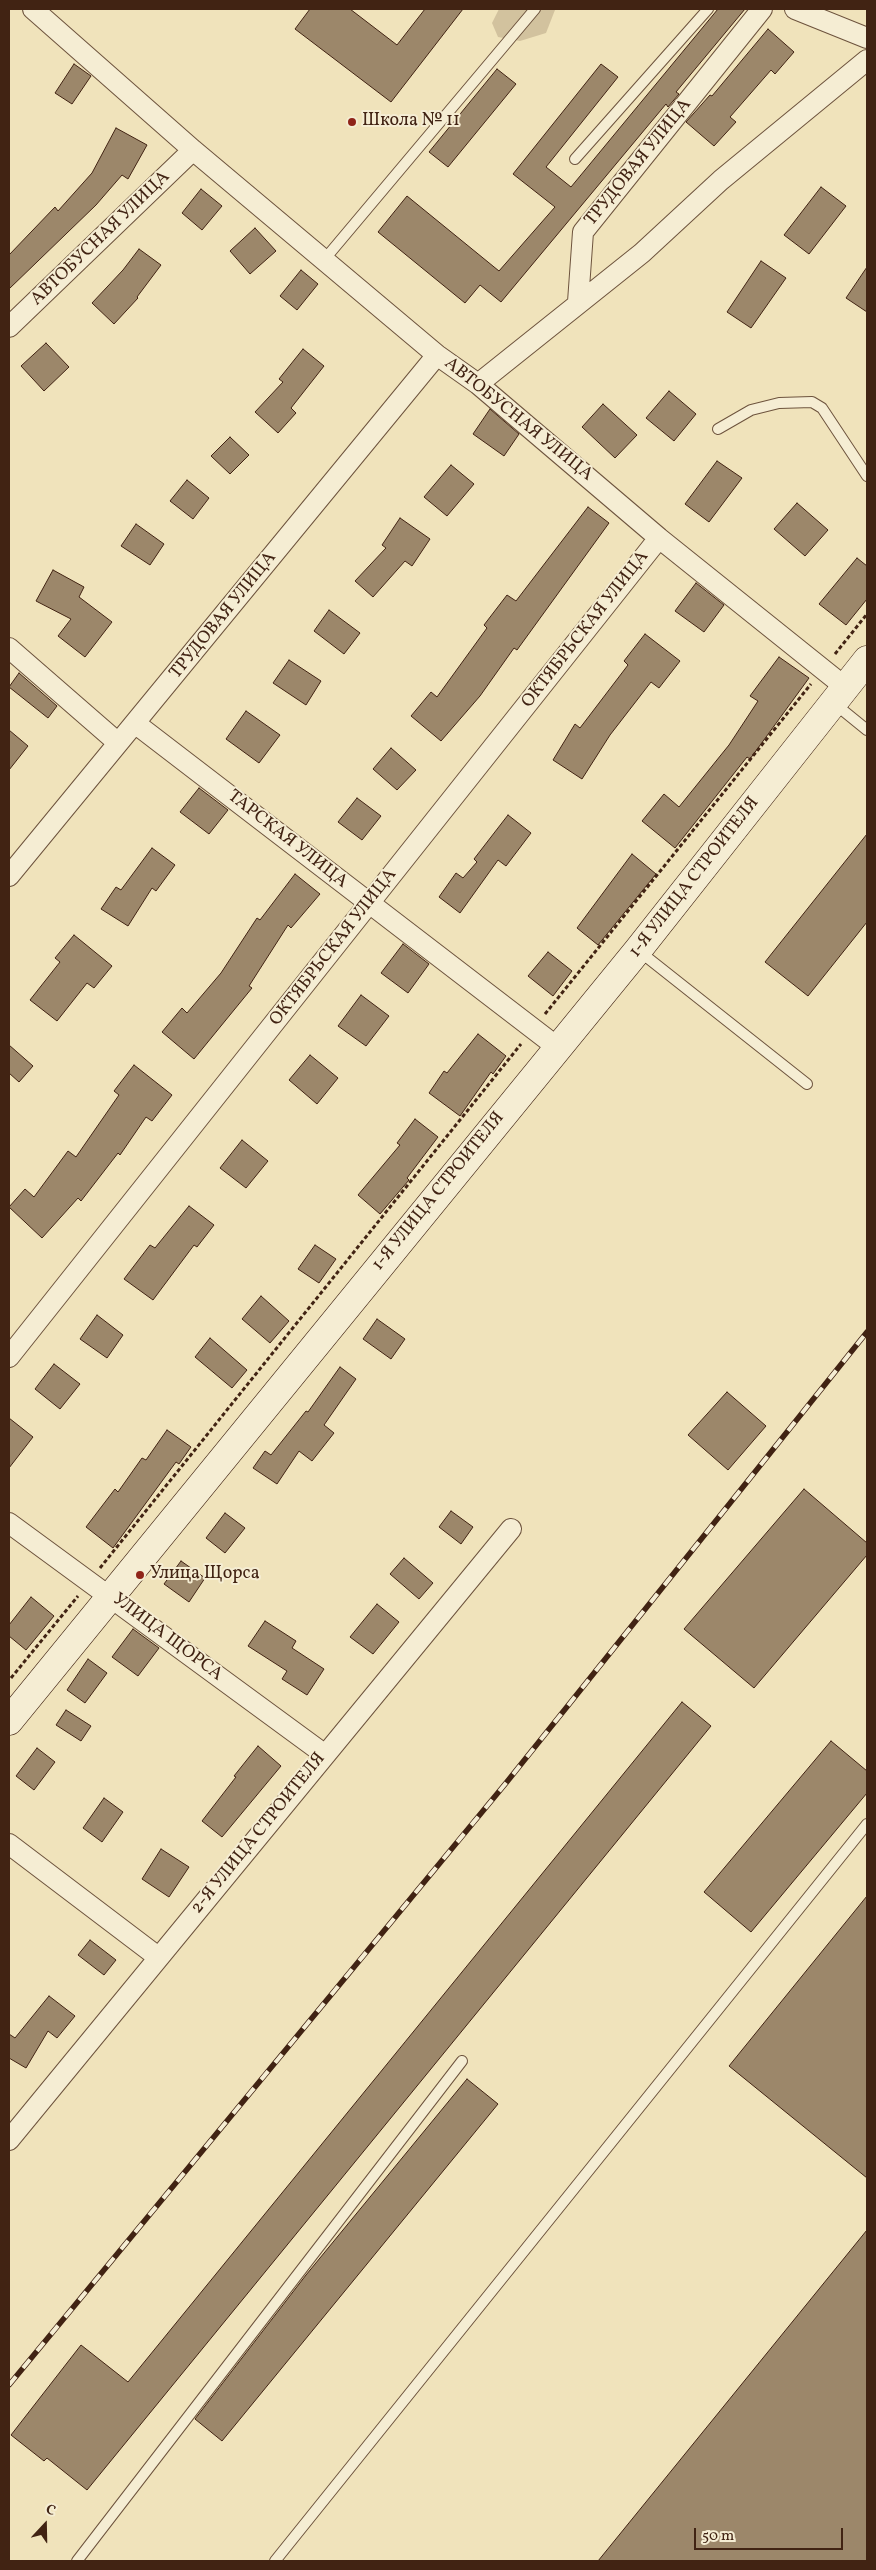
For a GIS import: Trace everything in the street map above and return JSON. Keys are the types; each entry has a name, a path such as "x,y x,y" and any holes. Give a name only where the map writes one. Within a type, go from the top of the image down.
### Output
{"street":[{"name":"АВТОБУСНАЯ УЛИЦА","path":"33,9 193,150 324,260 438,355 478,384 660,538 823,669 839,695"},
{"name":"ТРУДОВАЯ УЛИЦА","path":"578,302 582,232 762,9"},
{"path":"795,9 867,38"},
{"path":"478,384 578,302 642,253 721,180 867,60"},
{"name":"АВТОБУСНАЯ УЛИЦА","path":"9,328 193,150"},
{"name":"ТРУДОВАЯ УЛИЦА","path":"9,876 117,742 136,724 438,355"},
{"name":"ОКТЯБРЬСКАЯ УЛИЦА","path":"9,1357 660,538"},
{"path":"9,648 117,742"},
{"name":"1-Я УЛИЦА СТРОИТЕЛЯ","path":"9,1721 100,1588 638,950 866,662"},
{"name":"ТАРСКАЯ УЛИЦА","path":"136,724 557,1047"},
{"name":"УЛИЦА ЩОРСА","path":"9,1523 324,1754"},
{"name":"2-Я УЛИЦА СТРОИТЕЛЯ","path":"9,2140 324,1754 511,1529"},
{"path":"9,1844 158,1957"}],"lane":[{"path":"324,260 535,9"},
{"path":"575,159 708,9"},
{"path":"718,429 760,408 779,403 812,402 822,408 867,476"},
{"path":"839,695 867,730"},
{"path":"638,950 806,1084"},
{"path":"275,2561 867,1824"},
{"path":"77,2561 462,2061"}],"path":[{"path":"9,1681 100,1588 533,1029 867,614"}],"shaded area":[{"path":"499,9 555,10 546,33 520,41 498,37 492,23"}],"building":[{"path":"310,9 350,9 397,45 425,9 463,9 391,102 295,29"},
{"path":"718,9 745,9 676,92 679,94 668,107 666,104 501,302 480,285 465,303 378,232 407,196 499,271 555,207 513,174 601,64 618,77 546,167 571,187"},
{"path":"768,29 794,52 775,74 771,70 730,117 736,122 714,146 686,122 710,95 712,96"},
{"path":"74,64 91,76 72,104 55,93"},
{"path":"497,69 516,84 448,167 429,152"},
{"path":"116,128 147,145 128,179 122,175 96,205 9,289 9,255 55,207 58,211 92,173"},
{"path":"821,187 846,206 809,254 784,235"},
{"path":"201,189 222,206 202,230 182,213"},
{"path":"255,228 276,251 250,274 230,251"},
{"path":"139,249 161,265 138,298 114,324 92,303 123,270"},
{"path":"761,261 786,278 751,328 727,312"},
{"path":"867,267 867,312 846,298"},
{"path":"301,270 318,284 297,310 280,296"},
{"path":"46,343 69,367 44,391 21,366"},
{"path":"303,349 324,366 291,408 296,413 278,433 255,412 283,382 279,379"},
{"path":"669,391 696,414 674,441 646,418"},
{"path":"603,404 637,435 615,458 582,427"},
{"path":"490,409 519,434 504,456 473,434"},
{"path":"230,437 249,455 230,474 211,456"},
{"path":"717,461 742,478 709,522 685,504"},
{"path":"451,465 474,484 447,516 424,497"},
{"path":"187,480 209,498 193,519 170,501"},
{"path":"797,503 828,530 805,556 774,529"},
{"path":"588,507 609,523 517,650 514,648 480,696 441,741 411,716 431,692 437,697 487,628 484,625 507,595 516,601"},
{"path":"400,518 430,539 412,566 405,561 373,597 355,581 386,548 382,545"},
{"path":"136,524 164,544 150,565 121,546"},
{"path":"857,558 867,566 867,599 846,625 819,604"},
{"path":"53,570 84,587 79,597 112,622 85,657 58,636 71,619 36,601"},
{"path":"696,583 724,605 704,632 675,611"},
{"path":"329,610 360,633 344,654 314,631"},
{"path":"645,634 680,661 659,688 651,682 610,735 582,779 553,760 575,724 580,728 628,665 624,661"},
{"path":"779,657 809,678 750,759 747,757 675,848 642,821 664,794 679,807 729,745 758,701 750,696"},
{"path":"289,660 321,681 306,705 273,683"},
{"path":"19,673 57,706 48,718 9,687"},
{"path":"246,711 280,735 259,763 226,739"},
{"path":"9,730 28,746 9,770"},
{"path":"391,748 416,770 397,790 373,769"},
{"path":"199,788 228,810 209,834 180,812"},
{"path":"357,798 381,816 362,840 338,822"},
{"path":"508,815 531,833 506,866 498,860 460,913 439,897 456,873 463,878 477,862 474,859"},
{"path":"867,834 867,922 808,996 765,962"},
{"path":"152,848 175,865 156,891 152,888 128,926 101,909 116,887 121,890"},
{"path":"632,854 656,874 598,945 577,928"},
{"path":"295,874 320,894 291,928 288,925 249,986 252,988 194,1059 162,1032 182,1008 187,1013 221,973 257,918 260,920"},
{"path":"74,935 112,966 94,988 87,983 57,1021 30,1000 60,962 55,958"},
{"path":"403,944 429,964 408,993 381,973"},
{"path":"548,952 572,971 553,996 528,976"},
{"path":"361,995 389,1016 366,1046 338,1026"},
{"path":"478,1034 506,1056 493,1074 491,1072 460,1116 429,1093 444,1071 447,1073"},
{"path":"9,1045 33,1066 19,1082 9,1073"},
{"path":"310,1055 338,1078 317,1104 289,1080"},
{"path":"134,1065 172,1095 152,1121 146,1117 120,1155 118,1153 81,1201 78,1198 42,1238 9,1207 25,1189 34,1197 68,1151 76,1157 119,1095 114,1091"},
{"path":"415,1119 438,1137 407,1178 409,1180 380,1214 358,1195 400,1145 397,1143"},
{"path":"242,1140 268,1161 246,1188 220,1168"},
{"path":"189,1206 214,1225 197,1247 194,1245 153,1300 124,1279 150,1245 155,1248"},
{"path":"315,1245 336,1259 319,1283 298,1269"},
{"path":"261,1296 289,1321 270,1343 242,1319"},
{"path":"97,1315 123,1335 107,1358 80,1339"},
{"path":"377,1319 405,1339 391,1359 363,1339"},
{"path":"210,1338 247,1370 232,1388 195,1357"},
{"path":"54,1364 80,1384 60,1409 35,1389"},
{"path":"340,1367 356,1379 324,1425 334,1433 312,1461 299,1451 277,1484 253,1468 265,1451 271,1455 306,1411 308,1412"},
{"path":"727,1392 766,1426 728,1470 688,1435"},
{"path":"9,1418 33,1437 9,1468"},
{"path":"167,1430 191,1447 179,1464 176,1462 113,1548 86,1527 115,1489 118,1492 142,1458 146,1460"},
{"path":"804,1489 867,1543 867,1555 754,1688 684,1629"},
{"path":"451,1511 473,1527 461,1544 439,1527"},
{"path":"225,1513 245,1528 225,1553 206,1538"},
{"path":"404,1558 433,1583 419,1599 390,1574"},
{"path":"181,1561 205,1578 189,1602 164,1584"},
{"path":"31,1597 54,1616 26,1650 9,1636 9,1625"},
{"path":"377,1604 399,1622 373,1654 350,1637"},
{"path":"265,1621 296,1641 292,1648 324,1669 307,1695 282,1679 287,1671 248,1646"},
{"path":"133,1629 159,1648 138,1676 112,1657"},
{"path":"88,1659 107,1673 85,1703 67,1690"},
{"path":"682,1702 711,1726 87,2490 47,2458 44,2461 11,2435 81,2345 128,2382"},
{"path":"66,1710 91,1726 81,1741 56,1725"},
{"path":"831,1741 867,1771 867,1793 751,1932 704,1892"},
{"path":"258,1746 281,1766 222,1837 202,1821"},
{"path":"37,1748 55,1762 34,1790 16,1776"},
{"path":"104,1798 123,1812 102,1842 83,1828"},
{"path":"161,1849 189,1867 169,1897 142,1879"},
{"path":"867,1896 867,2178 729,2066"},
{"path":"90,1940 116,1960 104,1975 78,1955"},
{"path":"49,1996 75,2016 57,2038 48,2031 26,2068 9,2058 9,2034 15,2038"},
{"path":"467,2079 498,2104 222,2441 195,2419 306,2275"},
{"path":"867,2230 867,2561 598,2561"}],"railway":[{"path":"9,2385 506,1783 867,1332"}],"place":[{"name":"Школа № 11","path":"352,122"},
{"name":"Улица Щорса","path":"140,1575"}]}
